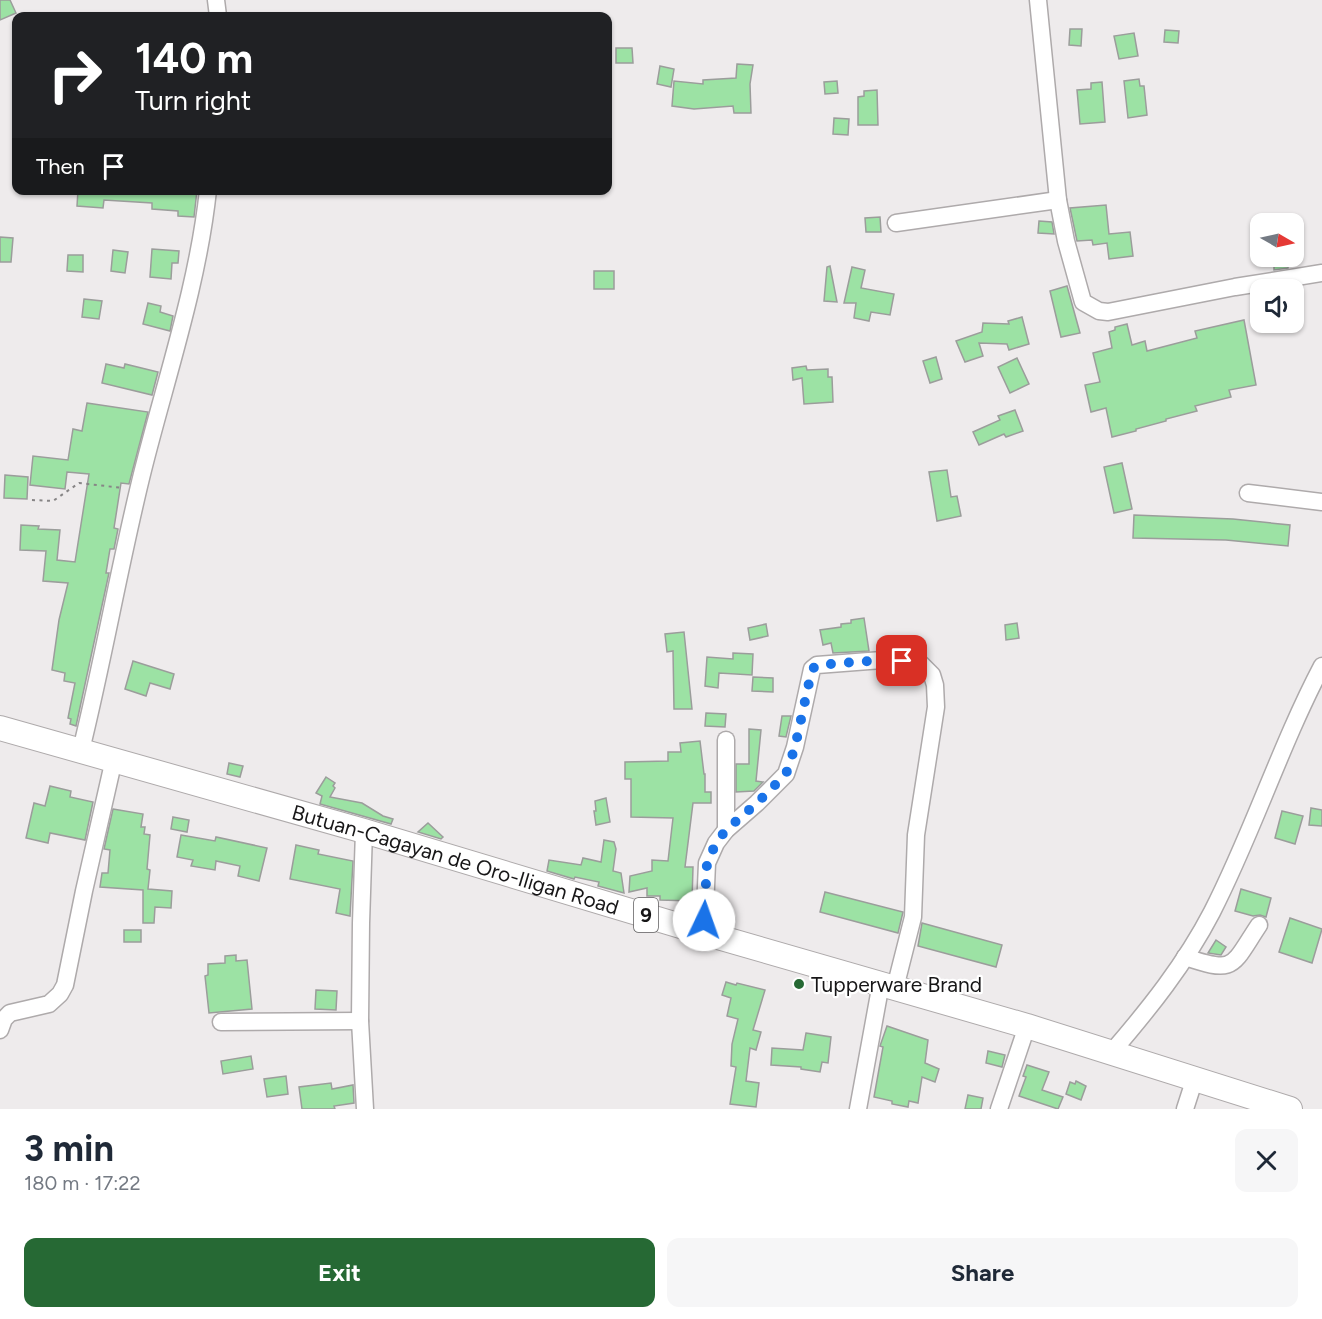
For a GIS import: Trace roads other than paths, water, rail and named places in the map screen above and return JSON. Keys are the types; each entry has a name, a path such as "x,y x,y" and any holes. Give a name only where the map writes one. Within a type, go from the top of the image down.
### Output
{"highway":[{"name":"Butuan-Cagayan de Oro-Iligan Road","path":"0,728 364,831 704,933 1027,1026 1290,1109"}],"street":[{"path":"1038,0 1058,200 1066,241 1083,302 1099,311 1108,312 1235,287 1322,273"},
{"path":"81,750 138,490 192,285 207,195"},
{"path":"896,223 1058,200"},
{"path":"1248,493 1322,502"},
{"path":"704,933 707,863 716,843 726,830 786,774 795,747 812,669 818,665 882,660 921,664 932,675 936,685 936,707 916,835 913,917 888,986 858,1109"},
{"path":"1111,1053 1150,1007 1185,957 1211,913 1321,669"},
{"path":"726,740 726,830"},
{"path":"0,1029 4,1019 10,1013 49,1004 60,994 65,985 114,759"},
{"path":"364,831 360,1021 365,1109"},
{"path":"1185,957 1213,966 1225,967 1235,960 1259,925"},
{"path":"221,1022 360,1021"},
{"path":"999,1109 1027,1026"},
{"path":"1185,1109 1195,1078"}],"place":[{"name":"Tupperware Brand","path":"799,984"}]}
